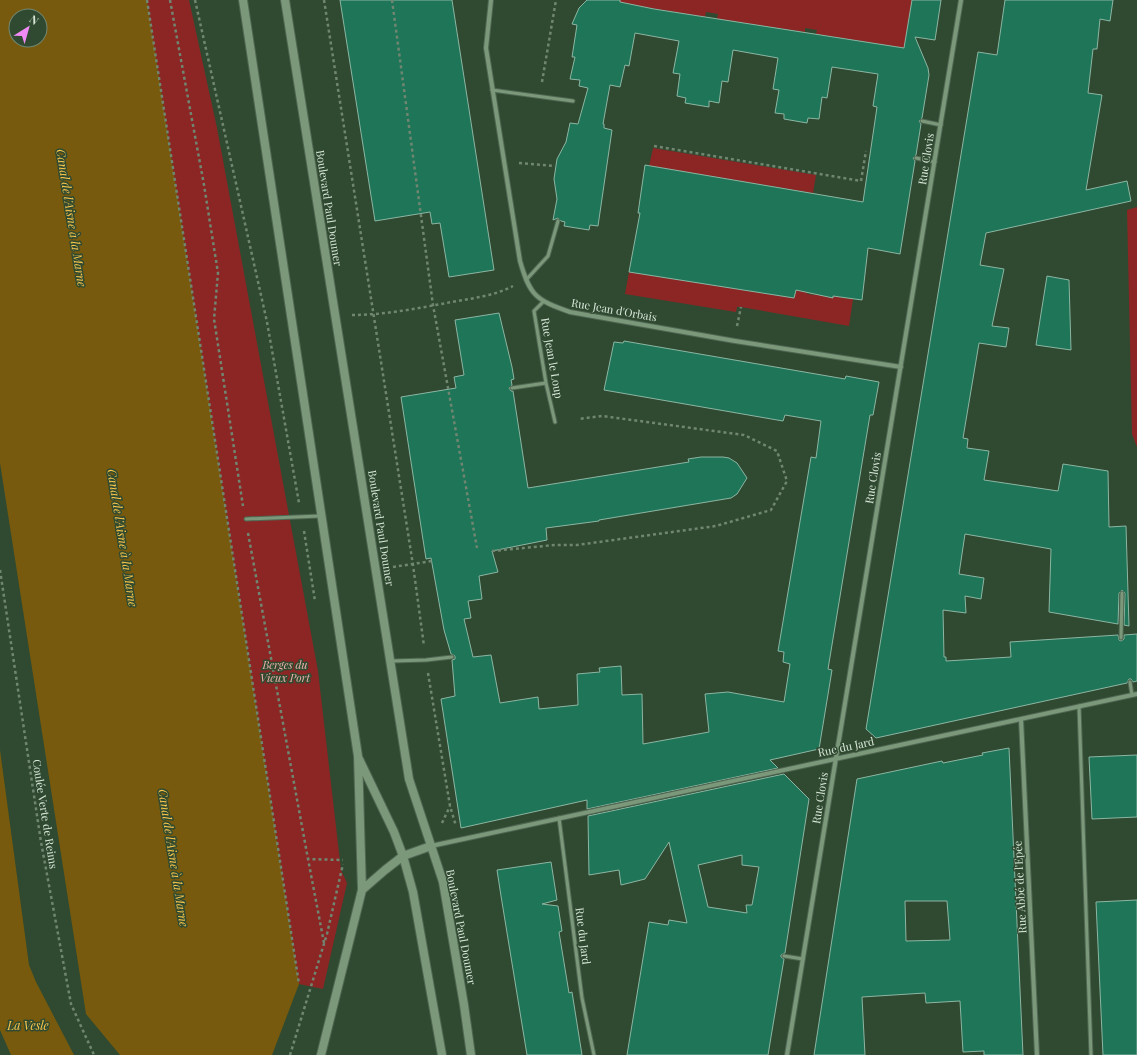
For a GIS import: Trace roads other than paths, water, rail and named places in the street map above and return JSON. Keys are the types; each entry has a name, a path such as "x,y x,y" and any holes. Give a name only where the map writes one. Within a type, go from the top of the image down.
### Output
{"main road":[{"path":"243,0 358,756 362,890 321,1055"},
{"name":"Boulevard Paul Doumer","path":"285,0 409,779 444,882 471,1055"},
{"path":"358,756 394,832 403,856 412,892 442,1055"},
{"path":"362,890 403,856 431,846"}],"street":[{"name":"Rue Jean d'Orbais","path":"491,0 486,48 520,261 526,280 532,292 549,305 570,312 735,341 901,367"},
{"name":"Rue Clovis","path":"787,1055 961,0"},
{"name":"Rue du Jard","path":"431,846 1137,694"},
{"name":"Rue Abbé de l'Epée","path":"1021,719 1037,1055"}],"lane":[{"path":"492,90 573,101"},
{"path":"922,121 941,124"},
{"path":"916,158 935,162"},
{"path":"526,280 548,256 558,221"},
{"name":"Rue Jean le Loup","path":"544,301 534,311 546,383 555,422"},
{"path":"512,388 546,383"},
{"path":"246,520 322,516"},
{"path":"1121,638 1122,593"},
{"path":"391,661 426,660 452,657"},
{"path":"1130,682 1132,695"},
{"path":"1079,706 1091,1055"},
{"name":"Rue du Jard","path":"559,818 582,998 594,1055"},
{"path":"784,956 803,959"}],"water":[{"name":"Canal de l'Aisne à la Marne","path":"0,0 147,0 299,984 272,1055 120,1055 86,1014 0,463"},
{"name":"La Vesle","path":"0,750 29,965 36,982 74,1055 11,1055 0,1030"}],"park label":[{"name":"Berges du Vieux Port","path":"285,671"}]}
